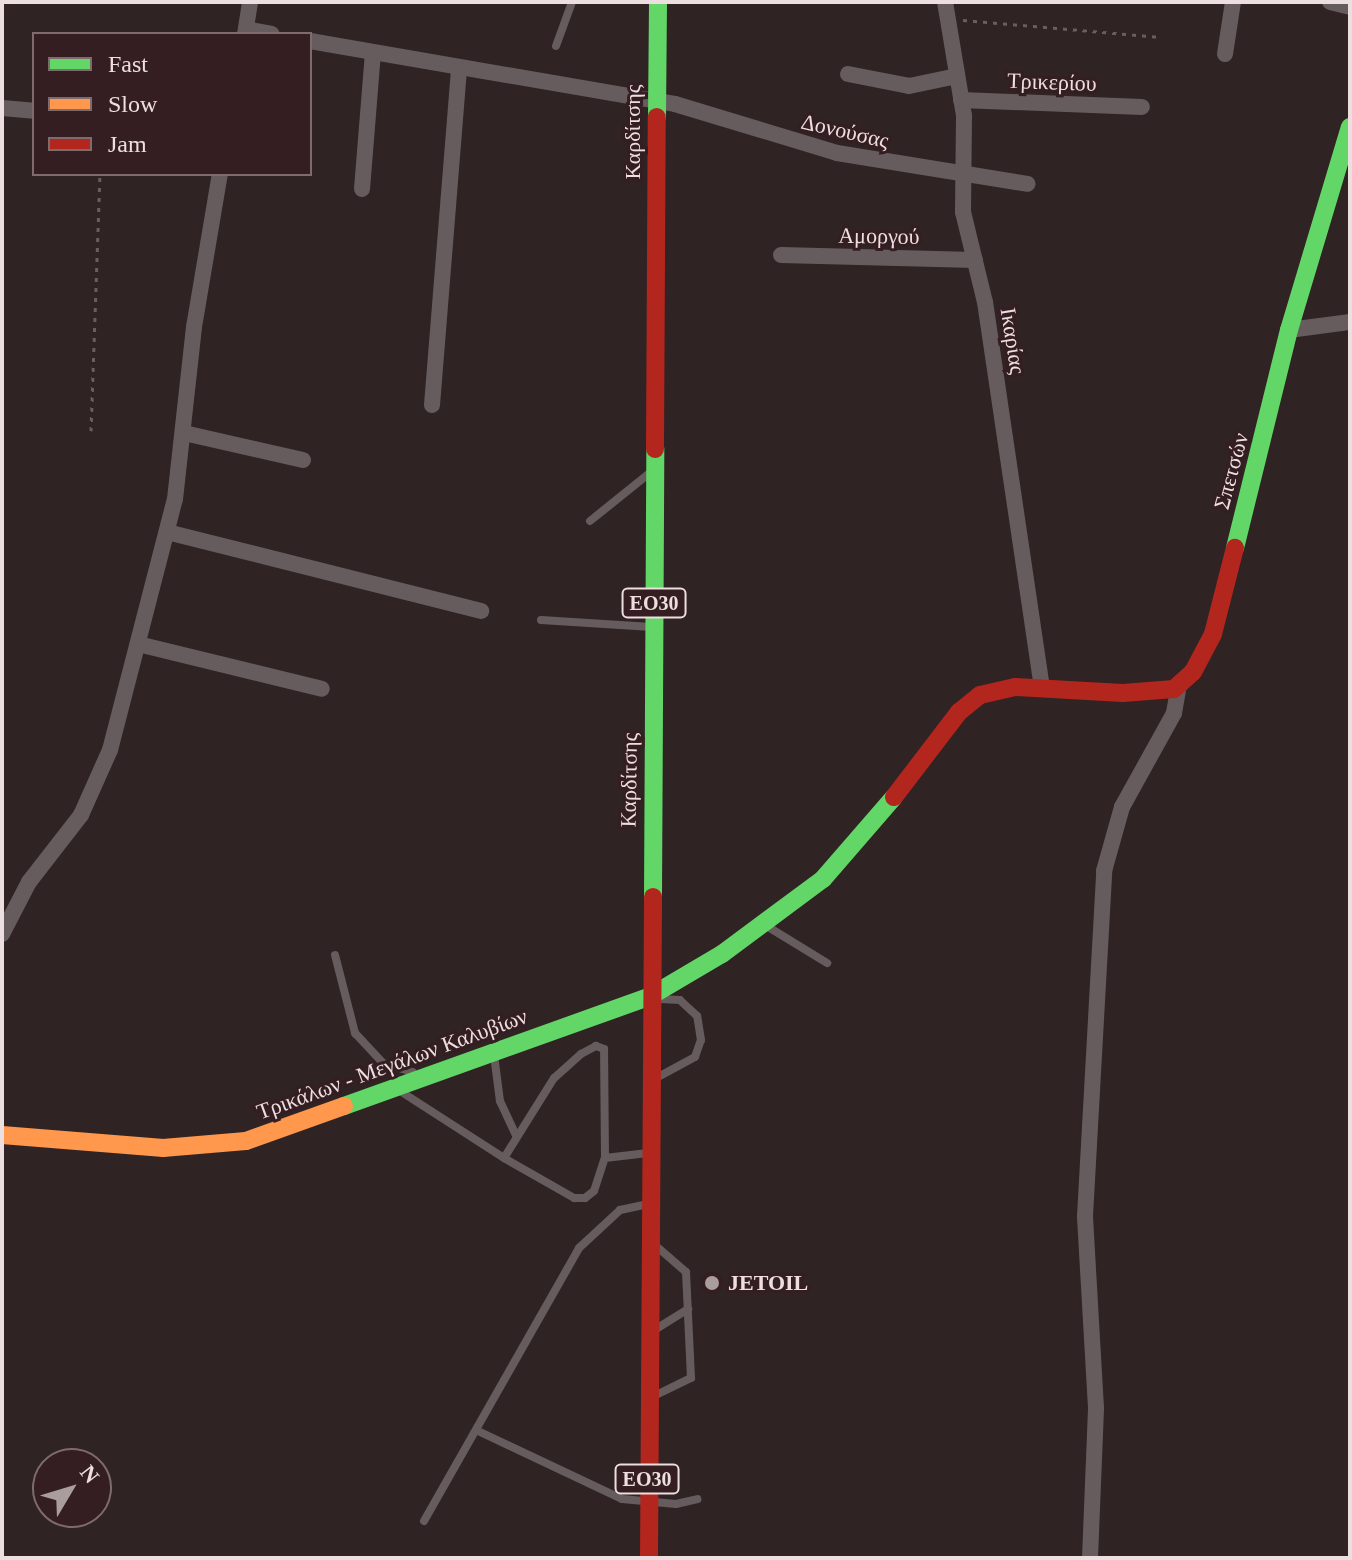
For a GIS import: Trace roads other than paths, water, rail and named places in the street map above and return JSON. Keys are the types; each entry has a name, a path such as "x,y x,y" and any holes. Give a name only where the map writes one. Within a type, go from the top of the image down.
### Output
{"street":[{"path":"245,32 250,2"},
{"name":"Καρδίτσης","path":"649,1558 648,1081 658,2"},
{"path":"1225,54 1233,2"},
{"path":"1330,2 1350,7"},
{"name":"Ικαρίας","path":"946,10 961,100 963,212 975,260 1042,688"},
{"name":"Δονούσας","path":"312,41 459,70 656,102 837,153 962,176 1028,184"},
{"path":"362,189 373,52"},
{"path":"432,405 459,70"},
{"path":"848,74 909,86 957,76"},
{"name":"Τρικερίου","path":"961,100 1142,107"},
{"path":"2,108 32,111"},
{"name":"Σπετσών","path":"1179,684 1204,656 1213,634 1289,330 1350,127"},
{"path":"2,934 29,882 81,815 100,777 167,532 184,433 194,327 220,176"},
{"name":"Αμοργού","path":"781,255 975,260"},
{"path":"1289,330 1350,322"},
{"path":"184,433 303,460"},
{"path":"167,532 481,611"},
{"path":"138,644 322,689"},
{"path":"1042,688 1145,693 1179,684 1174,713 1122,807 1104,871 1085,1205 1096,1408 1090,1558"},
{"name":"Τρικάλων - Μεγάλων Καλυβίων","path":"2,1135 151,1147 210,1146 286,1130 649,997 764,924 833,868 969,703 991,690 1042,688"}],"lane":[{"path":"556,46 572,2"},
{"path":"590,521 655,470"},
{"path":"541,620 654,627"},
{"path":"764,924 827,963"},
{"path":"335,955 345,1011 372,1055 403,1072 441,1074"},
{"path":"648,1081 682,1067 695,1057 701,1040 697,1016 680,1000 649,997"},
{"path":"398,1090 504,1158 574,1198 585,1198 594,1191 605,1158 607,1056 596,1046 560,1071 504,1158"},
{"path":"494,1054 500,1101 516,1135"},
{"path":"605,1158 650,1153"},
{"path":"424,1521 478,1431 579,1248 620,1210 650,1204"},
{"path":"648,1399 691,1378 686,1272 650,1240"},
{"path":"649,1334 688,1309"},
{"path":"478,1431 605,1493 647,1502 697,1499"}],"place":[{"name":"JETOIL","path":"712,1283"}]}
